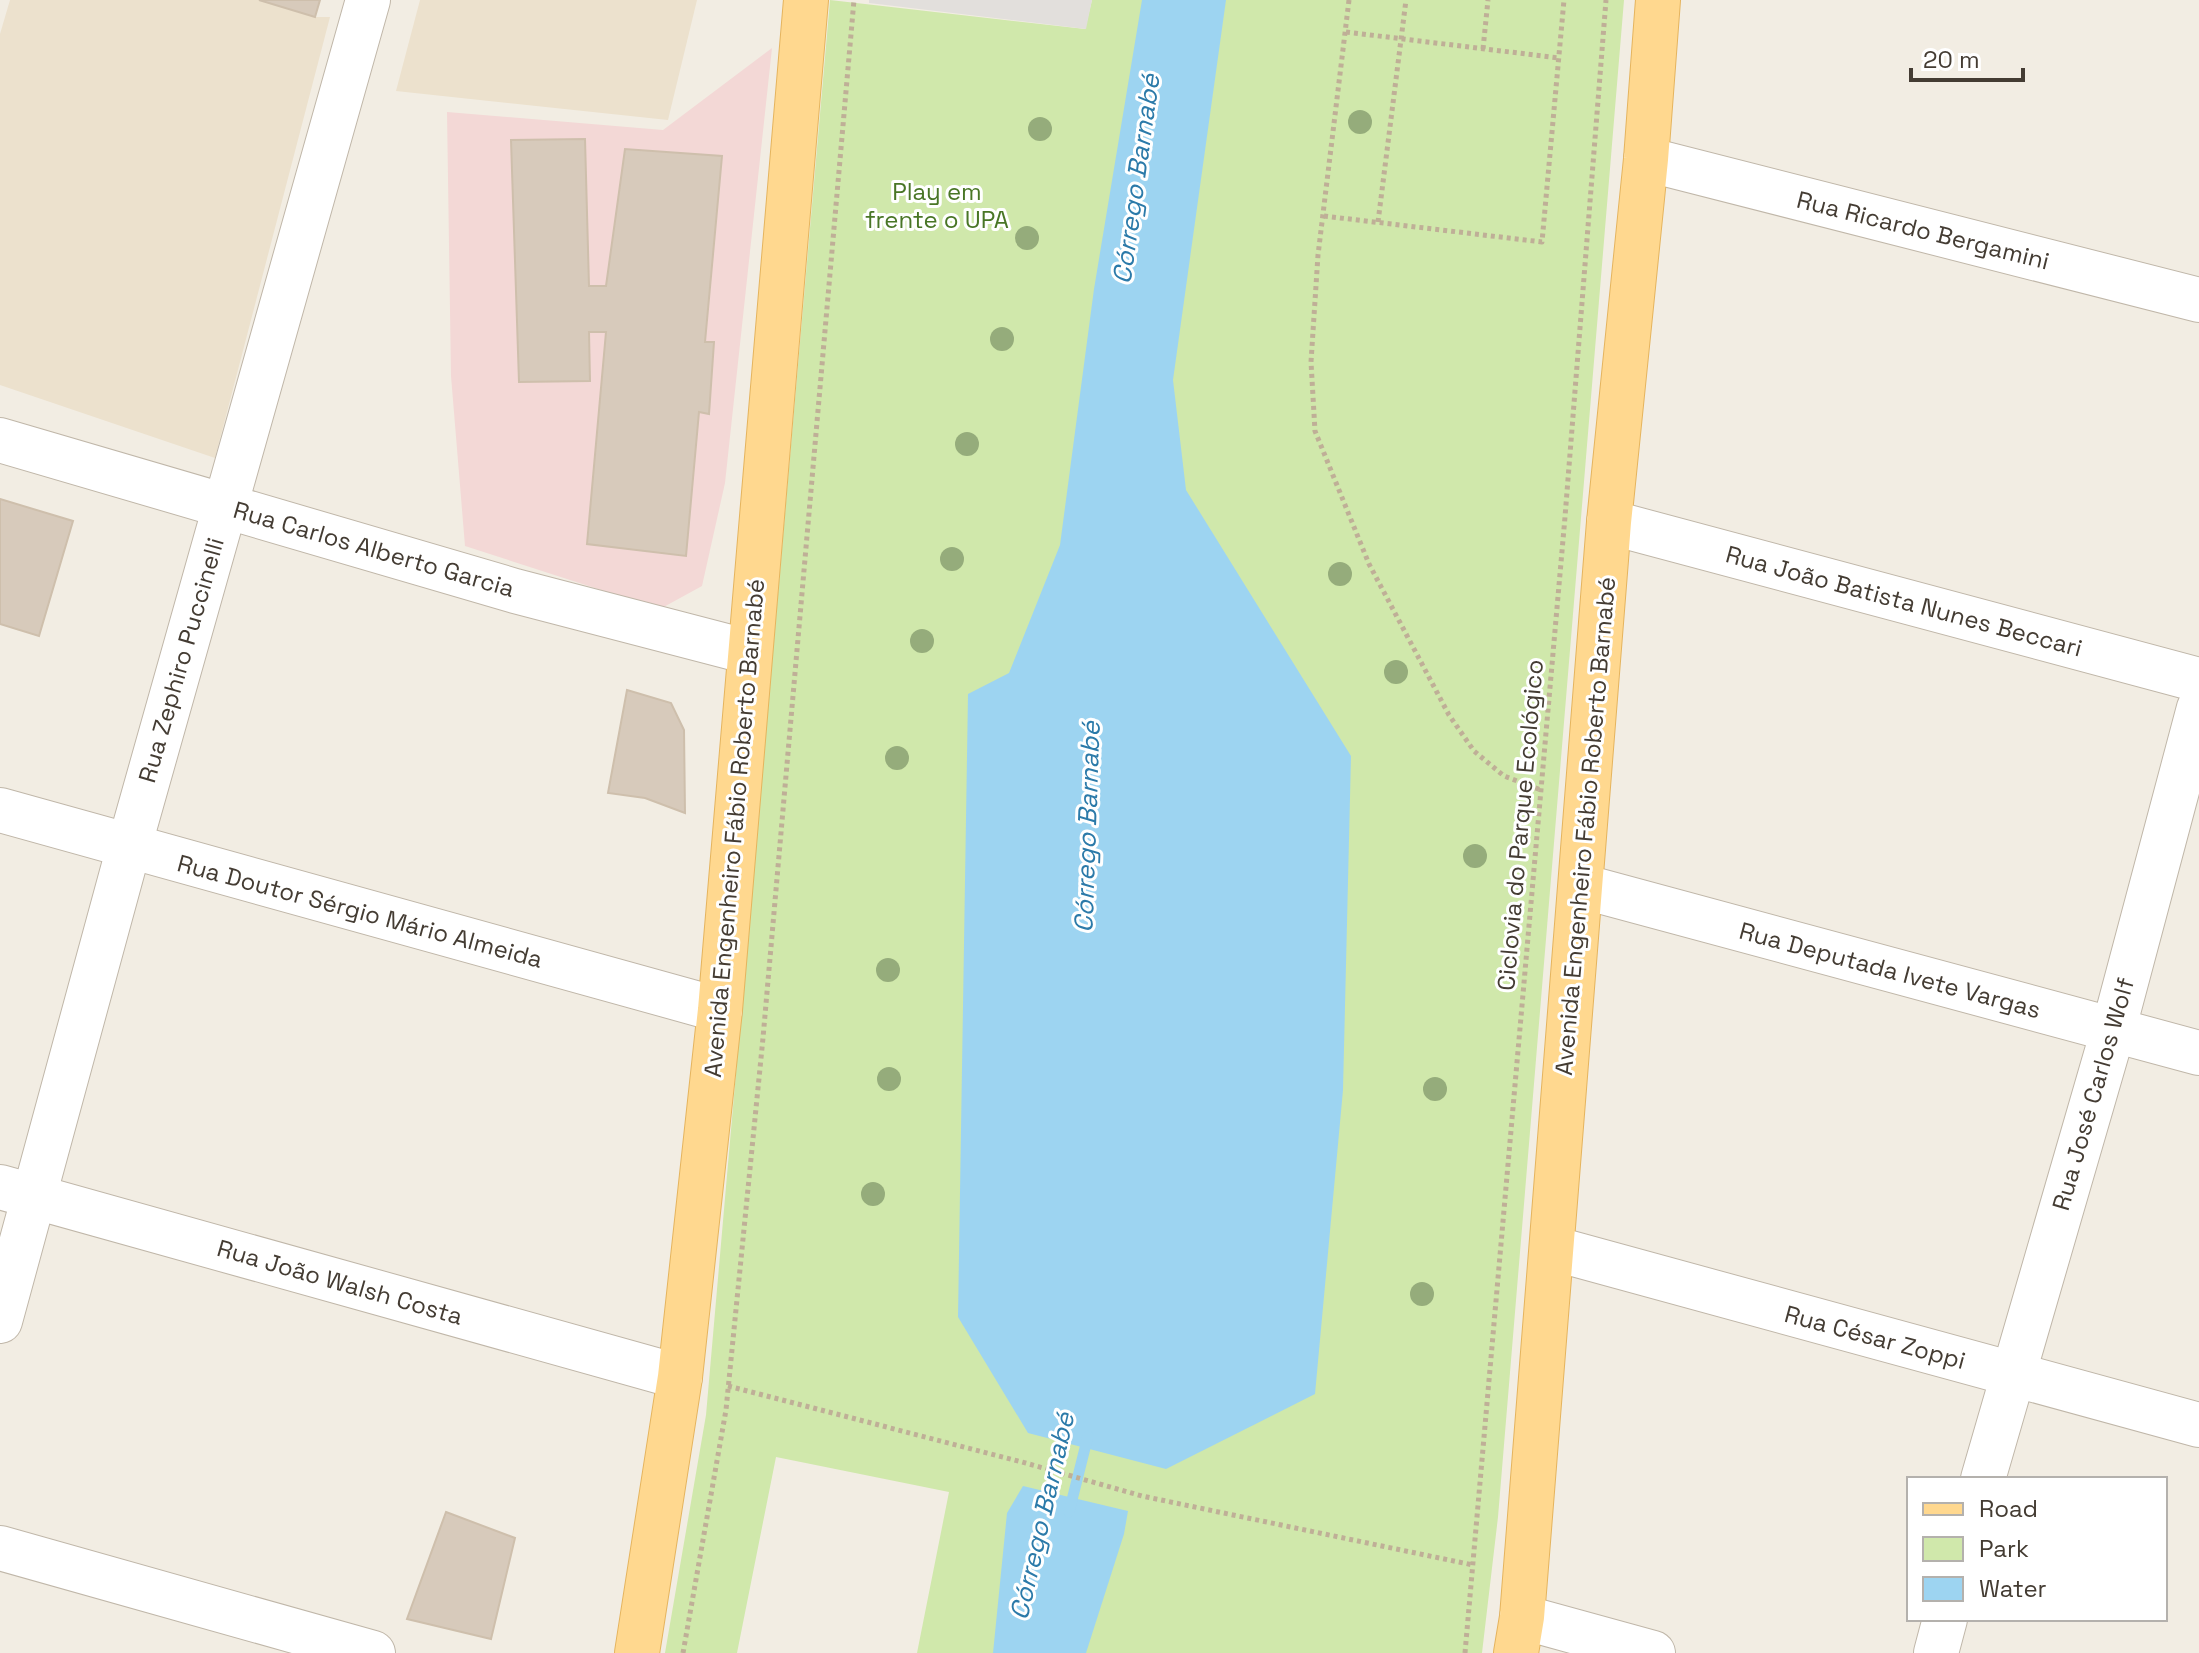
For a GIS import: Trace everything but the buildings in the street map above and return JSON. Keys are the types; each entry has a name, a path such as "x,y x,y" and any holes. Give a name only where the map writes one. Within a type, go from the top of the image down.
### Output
{"main road":[{"name":"Avenida Engenheiro Fábio Roberto Barnabé","path":"637,1653 680,1377 720,1010 806,0"},
{"name":"Avenida Engenheiro Fábio Roberto Barnabé","path":"1519,1635 1609,522 1646,159 1658,0"}],"street":[{"name":"Rua Zephiro Puccinelli","path":"0,1321 17,1191 129,847 368,0"},
{"name":"Rua Ricardo Bergamini","path":"1646,159 2199,300"},
{"name":"Rua Carlos Alberto Garcia","path":"0,440 515,591 749,652"},
{"name":"Rua João Batista Nunes Beccari","path":"1609,522 2199,680"},
{"name":"Rua José Carlos Wolf","path":"1984,1477 2113,1031 2199,708"},
{"name":"Rua Doutor Sérgio Mário Almeida","path":"0,810 720,1010"},
{"name":"Rua Deputada Ivete Vargas","path":"1581,886 2199,1053"},
{"name":"Rua João Walsh Costa","path":"17,1191 680,1377"},
{"name":"Rua César Zoppi","path":"1552,1248 2199,1425"},
{"path":"0,1548 373,1653"},
{"path":"1936,1653 1944,1621"},
{"path":"1519,1635 1653,1653"}],"path":[{"path":"1349,0 1318,255 1311,362 1315,431 1369,564 1449,715 1474,751 1504,776 1541,790"},
{"path":"1378,222 1406,0"},
{"path":"1483,49 1488,0"},
{"path":"1324,216 1542,242 1564,0"},
{"name":"Ciclovia do Parque Ecológico","path":"1465,1653 1606,0"},
{"path":"1346,32 1559,58"},
{"path":"728,1386 1142,1496 1473,1565"}],"shaded area":[{"path":"10,0 259,0 315,17 330,17 215,458 0,385 0,34"},
{"path":"420,0 697,0 668,120 396,91"},
{"path":"869,0 1092,0 1086,29 869,3"},
{"path":"772,48 725,483 702,586 660,609 465,546 451,376 447,112 663,130"}],"green space":[{"name":"Play em frente o UPA","path":"830,0 1085,29 1092,0 1624,0 1498,1517 1482,1653 917,1653 949,1492 776,1457 737,1653 665,1653 706,1415"}],"water":[{"path":"1142,0 1226,0 1173,380 1186,490 1351,756 1343,1090 1315,1394 1166,1469 1028,1433 958,1317 968,694 1009,673 1060,545 1094,289"},
{"path":"1023,1486 1128,1511 1124,1534 1086,1653 993,1653 1007,1513"}],"waterway":[{"name":"Córrego Barnabé","path":"1069,1512 1088,1436"}]}
